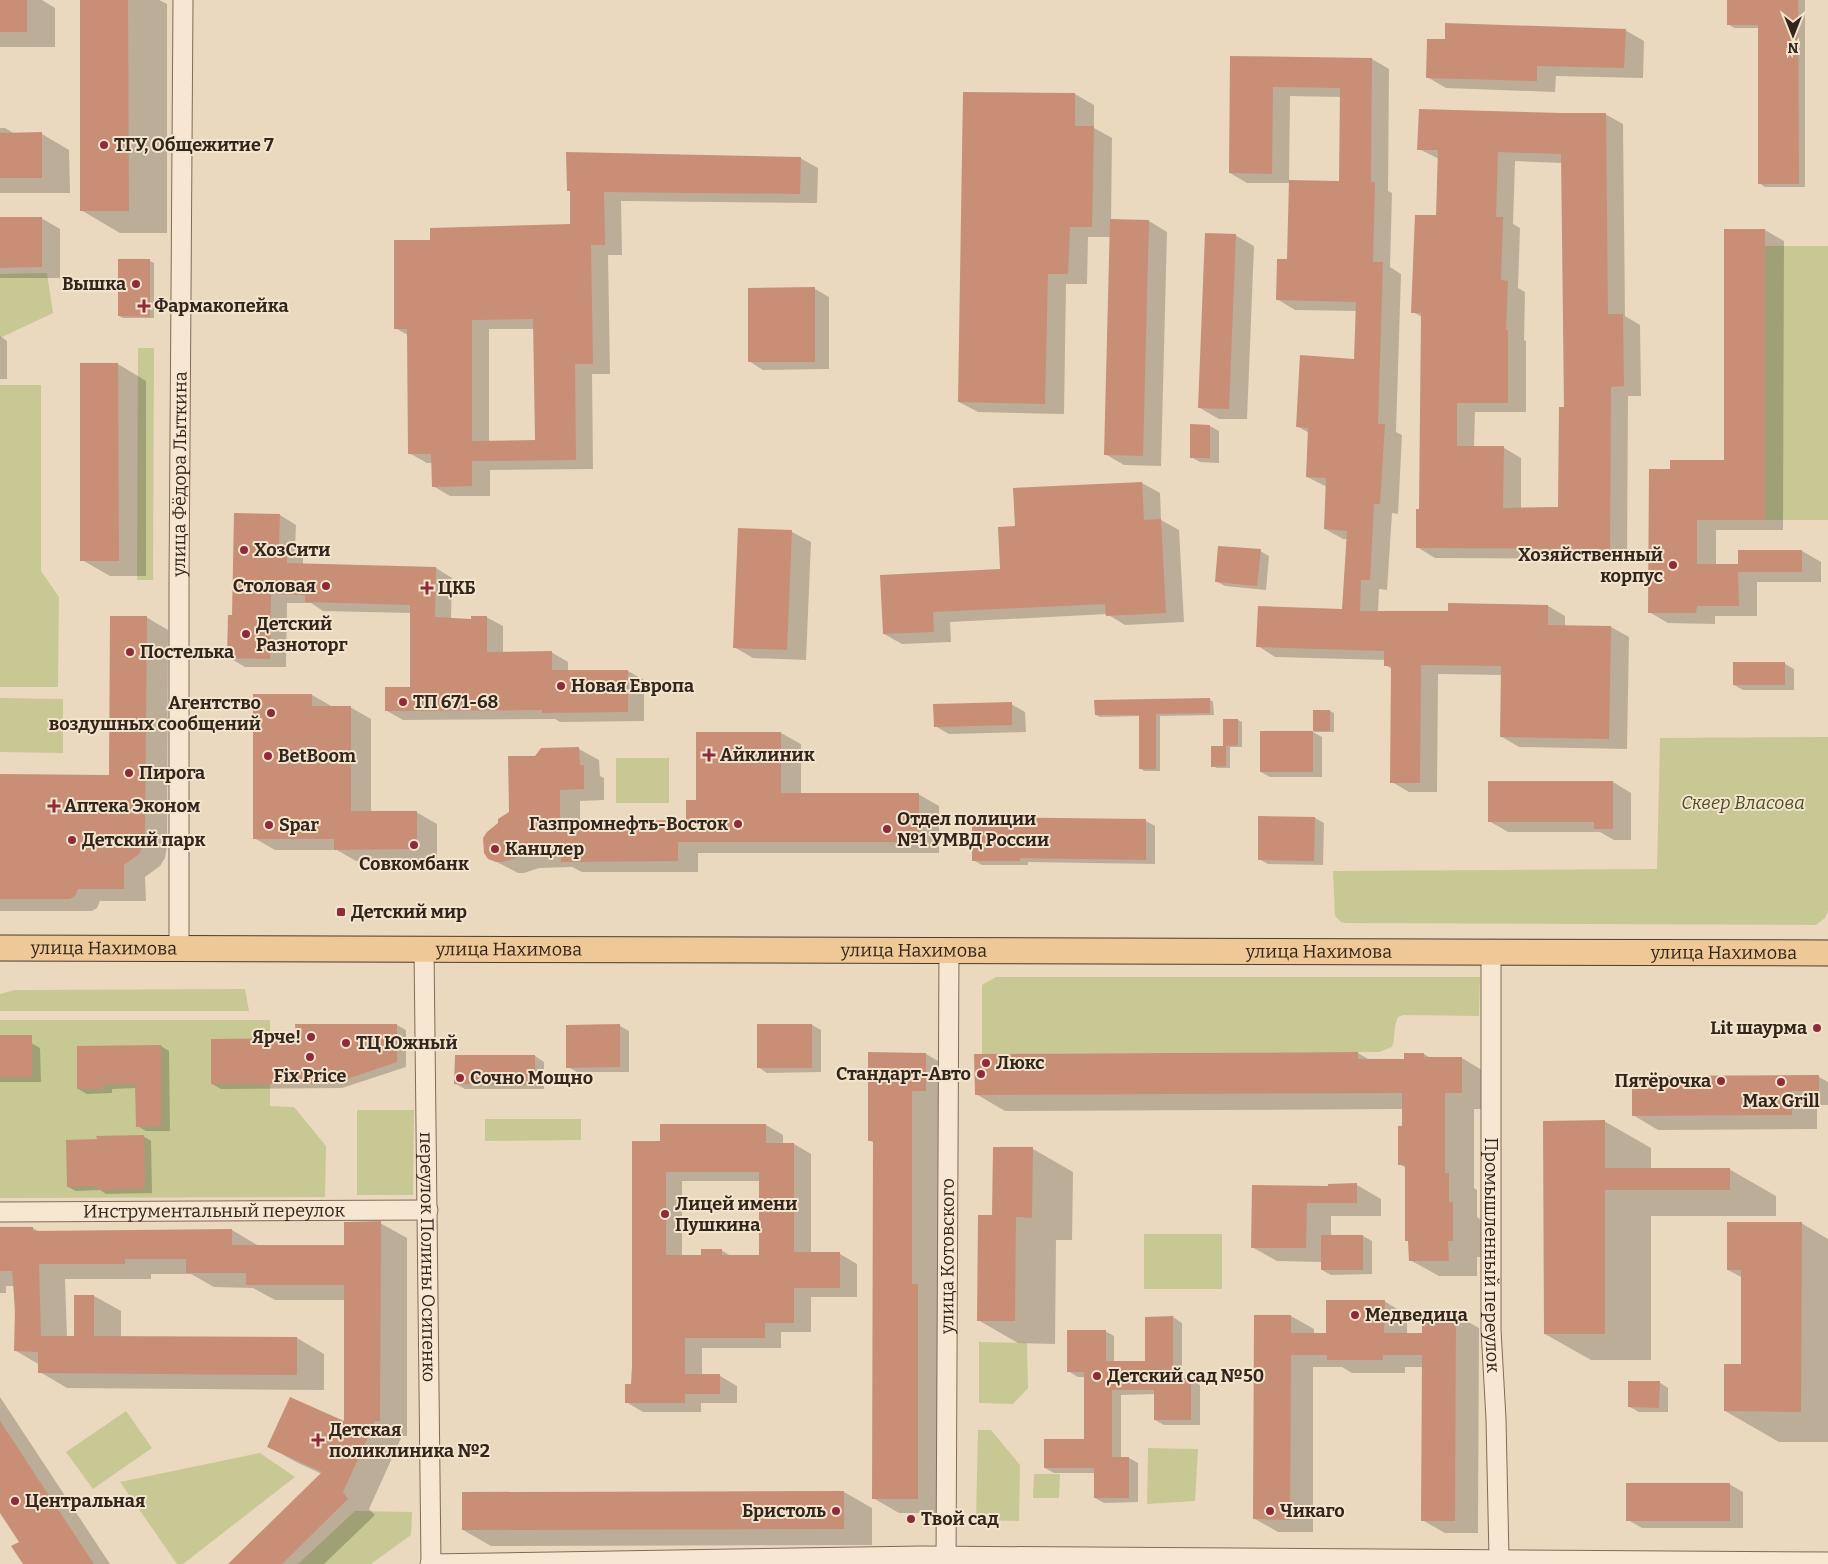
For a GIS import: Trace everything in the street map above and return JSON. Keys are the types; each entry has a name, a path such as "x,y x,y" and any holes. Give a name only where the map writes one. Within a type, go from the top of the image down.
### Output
{"main road":[{"name":"улица Нахимова","path":"0,948 1828,953"}],"street":[{"name":"улица Фёдора Лыткина","path":"179,948 179,578 183,0"},
{"name":"переулок Полины Осипенко","path":"424,949 431,1564"},
{"name":"улица Котовского","path":"946,1560 949,950"},
{"name":"Промышленный переулок","path":"1491,953 1491,1330 1496,1419 1499,1558"},
{"name":"Инструментальный переулок","path":"0,1212 428,1210"},
{"path":"431,1564 1499,1558 1828,1562"}],"green space":[{"path":"1765,246 1828,246 1828,520 1765,520"},
{"path":"47,273 53,313 0,338 0,274"},
{"path":"138,348 154,348 153,580 137,580"},
{"path":"0,385 41,385 41,571 59,597 58,687 0,687"},
{"path":"0,698 63,699 63,753 0,752"},
{"name":"Сквер Власова","path":"1828,737 1828,911 1825,918 1816,925 1345,923 1335,916 1333,871 1657,869 1660,738"},
{"path":"616,758 669,758 669,803 616,803"},
{"path":"996,977 1480,977 1479,1016 1403,1015 1398,1017 1396,1021 1392,1047 1379,1052 982,1054 982,985"},
{"path":"245,989 249,1011 0,1011 0,994 15,990"},
{"path":"0,1020 270,1020 270,1106 294,1107 326,1146 325,1197 0,1198"},
{"path":"357,1110 414,1110 413,1195 357,1195"},
{"path":"485,1119 581,1119 581,1140 485,1141"},
{"path":"1144,1234 1222,1234 1222,1289 1144,1289"},
{"path":"979,1342 1027,1343 1028,1388 1013,1404 979,1403"},
{"path":"126,1411 152,1448 93,1489 66,1452"},
{"path":"978,1430 991,1430 1020,1465 1019,1521 976,1520"},
{"path":"1148,1448 1198,1449 1195,1501 1147,1504"},
{"path":"260,1453 295,1477 183,1564 177,1564 120,1482"},
{"path":"1034,1474 1060,1474 1059,1498 1033,1498"},
{"path":"355,1511 412,1512 411,1535 371,1564 298,1564"}],"building":[{"path":"0,0 27,0 27,32 0,32"},
{"name":"ТГУ, Общежитие 7","path":"80,0 128,0 129,211 80,211"},
{"path":"1727,0 1798,0 1799,184 1758,184 1758,25 1727,25"},
{"path":"1445,23 1626,29 1624,68 1537,66 1537,81 1426,78 1427,39 1445,39"},
{"path":"1230,56 1372,58 1371,182 1375,182 1373,262 1383,262 1378,424 1385,424 1380,504 1374,504 1370,580 1361,580 1360,611 1448,611 1448,603 1548,605 1548,625 1611,626 1609,739 1500,737 1501,666 1421,665 1420,783 1390,783 1391,666 1384,666 1384,651 1256,647 1258,606 1342,609 1347,531 1324,529 1326,478 1306,477 1308,428 1296,427 1300,355 1354,359 1356,302 1276,300 1277,259 1287,259 1289,180 1339,181 1340,88 1273,87 1272,174 1229,173"},
{"path":"963,92 1075,93 1075,126 1094,126 1092,227 1070,227 1068,274 1048,274 1045,404 958,402"},
{"path":"1419,109 1606,113 1608,314 1623,314 1624,386 1611,387 1610,549 1416,548 1416,509 1419,509 1421,313 1411,313 1415,215 1436,215 1438,150 1417,150","holes":["1498,152 1561,154 1564,407 1559,407 1558,507 1503,508 1504,446 1457,446 1457,403 1508,403 1508,330 1506,330 1508,281 1501,280 1503,217 1496,217"]},
{"path":"42,132 42,178 0,178 0,133"},
{"path":"566,152 801,157 800,194 604,192 605,245 591,245 593,364 575,364 576,460 472,461 472,486 432,487 431,454 408,454 407,329 394,329 394,240 430,240 430,228 570,224 570,191 567,191","holes":["533,319 535,440 472,441 472,320"]},
{"path":"0,217 42,217 42,267 0,268"},
{"path":"1110,219 1149,220 1143,456 1104,455"},
{"path":"1724,229 1765,229 1765,520 1697,520 1697,564 1738,564 1738,550 1802,550 1802,572 1738,572 1739,606 1697,606 1696,613 1648,613 1649,469 1670,469 1670,460 1724,460"},
{"path":"1205,233 1236,234 1229,409 1198,408"},
{"path":"118,259 150,259 150,317 118,316"},
{"path":"815,287 815,362 748,362 748,288"},
{"path":"80,363 118,363 119,561 80,561"},
{"path":"1190,424 1210,425 1210,458 1190,458"},
{"path":"1142,482 1144,520 1161,519 1166,613 1106,616 1105,604 933,612 934,632 883,634 880,575 1000,569 998,527 1015,526 1013,488"},
{"path":"234,513 280,514 279,544 287,544 287,563 436,567 435,617 471,619 471,616 487,616 487,652 552,651 552,670 628,670 628,712 542,713 542,710 385,711 385,687 410,687 410,605 305,602 305,595 271,594 270,659 227,658 228,615 232,615"},
{"path":"738,528 792,530 787,650 733,648"},
{"path":"1218,546 1261,549 1257,586 1215,582"},
{"path":"110,616 147,616 145,834 143,846 139,854 124,865 124,889 78,889 75,896 70,899 0,899 0,774 109,775"},
{"path":"1733,662 1785,662 1785,685 1733,685"},
{"path":"253,694 312,694 312,706 351,706 351,811 417,811 417,849 334,850 334,839 253,839"},
{"path":"1210,698 1210,713 1156,714 1156,769 1139,769 1139,715 1095,715 1094,700"},
{"path":"1012,702 1012,725 934,727 933,704"},
{"path":"1313,710 1330,710 1330,731 1313,731"},
{"path":"1223,719 1238,719 1238,745 1226,746 1226,766 1211,767 1211,746 1223,746"},
{"path":"1260,731 1313,731 1313,772 1260,772"},
{"path":"696,732 781,732 781,793 919,793 919,842 678,842 678,861 561,862 561,856 518,857 503,862 496,862 488,859 484,853 483,838 498,823 498,819 509,812 508,756 535,756 541,748 579,747 580,765 584,765 584,789 560,790 560,821 686,820 686,800 696,800"},
{"path":"1488,781 1613,781 1613,829 1594,829 1594,822 1488,822"},
{"path":"1258,816 1315,817 1314,861 1258,860"},
{"path":"972,817 1146,819 1146,860 1020,858 1020,861 972,861"},
{"path":"295,1024 397,1024 397,1062 332,1084 211,1084 211,1039 296,1038"},
{"path":"620,1024 620,1067 566,1068 566,1025"},
{"path":"757,1024 812,1024 812,1068 757,1068"},
{"path":"0,1035 32,1035 32,1077 0,1077"},
{"path":"161,1045 161,1126 136,1127 135,1084 104,1084 104,1089 77,1089 77,1046"},
{"path":"868,1052 926,1053 926,1091 912,1091 912,1284 918,1284 918,1499 872,1499 873,1141 868,1141"},
{"path":"1358,1052 1358,1059 1404,1059 1404,1053 1424,1053 1424,1057 1462,1057 1462,1093 1445,1093 1445,1173 1449,1173 1449,1202 1453,1202 1453,1241 1448,1241 1449,1261 1409,1261 1408,1241 1405,1241 1405,1165 1398,1165 1398,1126 1402,1126 1402,1093 975,1095 974,1054"},
{"path":"455,1055 535,1055 535,1085 454,1084"},
{"path":"1819,1075 1819,1091 1792,1091 1792,1115 1632,1116 1632,1076"},
{"path":"1605,1120 1605,1168 1730,1168 1730,1190 1605,1190 1605,1334 1544,1334 1543,1121"},
{"path":"660,1124 766,1124 766,1143 794,1143 794,1252 840,1252 840,1288 794,1288 794,1323 765,1323 765,1338 685,1338 685,1374 720,1374 720,1394 685,1394 685,1403 625,1403 625,1384 631,1384 632,1366 632,1141 660,1141","holes":["666,1172 759,1172 759,1255 722,1255 722,1249 701,1249 701,1255 666,1255"]},
{"path":"144,1135 145,1189 98,1190 97,1186 67,1187 66,1140 97,1139 96,1136"},
{"path":"993,1147 1033,1147 1032,1218 1016,1217 1015,1321 977,1321 978,1215 992,1215"},
{"path":"1357,1183 1357,1203 1307,1203 1306,1248 1251,1248 1252,1185 1328,1186 1328,1184"},
{"path":"381,1221 380,1421 375,1421 343,1492 348,1499 282,1564 228,1564 322,1472 267,1447 290,1397 344,1421 344,1285 246,1285 246,1273 186,1273 186,1259 125,1259 125,1264 39,1264 41,1336 74,1336 74,1295 94,1295 94,1336 297,1337 297,1375 38,1373 38,1352 14,1351 15,1309 12,1271 0,1271 0,1227 33,1227 33,1231 232,1229 232,1245 344,1245 344,1222"},
{"path":"1727,1222 1802,1222 1801,1412 1724,1411 1724,1364 1741,1364 1741,1270 1727,1270"},
{"path":"1321,1235 1363,1235 1363,1270 1321,1270"},
{"path":"1326,1300 1385,1300 1384,1333 1422,1333 1422,1314 1456,1314 1455,1521 1421,1521 1422,1355 1383,1355 1383,1360 1327,1360 1327,1355 1291,1355 1290,1520 1253,1519 1254,1315 1291,1315 1291,1333 1326,1333"},
{"path":"1173,1316 1173,1378 1191,1378 1191,1420 1154,1420 1154,1390 1112,1390 1112,1457 1129,1457 1129,1498 1094,1498 1094,1468 1044,1468 1044,1439 1084,1439 1084,1372 1067,1372 1067,1330 1106,1330 1106,1361 1145,1361 1145,1317"},
{"path":"1628,1381 1660,1381 1659,1408 1628,1407"},
{"path":"0,1421 94,1564 23,1564 11,1546 19,1542 0,1513"},
{"path":"1626,1483 1730,1483 1730,1521 1626,1521"},
{"path":"844,1491 844,1529 462,1530 462,1492"}],"place":[{"name":"ТГУ, Общежитие 7","path":"104,145"},
{"name":"Вышка","path":"136,284"},
{"name":"Фармакопейка","path":"144,306"},
{"name":"ХозСити","path":"244,550"},
{"name":"Хозяйственный корпус","path":"1673,565"},
{"name":"Столовая","path":"326,586"},
{"name":"ЦКБ","path":"427,588"},
{"name":"Детский Разноторг","path":"246,634"},
{"name":"Постелька","path":"130,652"},
{"name":"Новая Европа","path":"561,686"},
{"name":"ТП 671-68","path":"403,702"},
{"name":"Агентство воздушных сообщений","path":"271,713"},
{"name":"Айклиник","path":"709,755"},
{"name":"BetBoom","path":"268,756"},
{"name":"Пирога","path":"129,773"},
{"name":"Аптека Эконом","path":"54,806"},
{"name":"Газпромнефть-Восток","path":"738,824"},
{"name":"Spar","path":"269,825"},
{"name":"Отдел полиции №1 УМВД России","path":"887,829"},
{"name":"Детский парк","path":"72,840"},
{"name":"Совкомбанк","path":"414,845"},
{"name":"Канцлер","path":"495,849"},
{"name":"Детский мир","path":"341,912"},
{"name":"Lit шаурма","path":"1817,1028"},
{"name":"Ярче!","path":"311,1037"},
{"name":"ТЦ Южный","path":"346,1043"},
{"name":"Fix Price","path":"310,1057"},
{"name":"Люкс","path":"986,1063"},
{"name":"Стандарт-Авто","path":"981,1074"},
{"name":"Сочно Мощно","path":"460,1078"},
{"name":"Пятёрочка","path":"1721,1081"},
{"name":"Max Grill","path":"1781,1082"},
{"name":"Лицей имени Пушкина","path":"665,1214"},
{"name":"Медведица","path":"1355,1315"},
{"name":"Детский сад №50","path":"1097,1376"},
{"name":"Детская поликлиника №2","path":"318,1440"},
{"name":"Центральная","path":"15,1501"},
{"name":"Бристоль","path":"836,1511"},
{"name":"Чикаго","path":"1270,1511"},
{"name":"Твой сад","path":"911,1519"}]}
